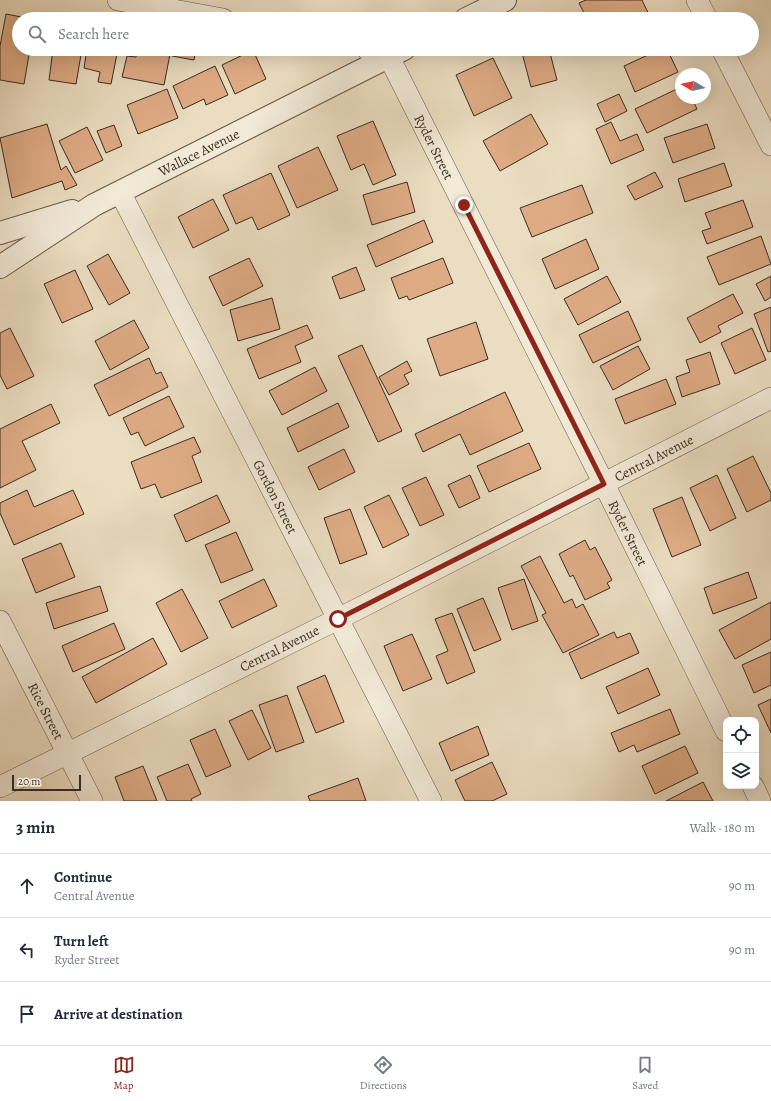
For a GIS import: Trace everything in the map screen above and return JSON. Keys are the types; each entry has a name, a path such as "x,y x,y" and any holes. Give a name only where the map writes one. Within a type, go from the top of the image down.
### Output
{"street":[{"path":"118,0 184,12"},
{"path":"480,12 505,0"},
{"path":"697,0 703,12"},
{"name":"Wallace Avenue","path":"0,267 94,205 390,56"},
{"name":"Ryder Street","path":"397,56 604,484 723,725"},
{"path":"726,56 771,145"},
{"name":"Gordon Street","path":"120,192 431,801"},
{"path":"0,233 94,205"},
{"name":"Central Avenue","path":"0,786 338,619 771,398"},
{"name":"Rice Street","path":"0,621 92,801"},
{"path":"754,789 760,801"}],"building":[{"path":"586,0 642,0 648,12 584,12 579,3"},
{"path":"6,14 12,15 12,56 29,56 24,84 0,80 0,46"},
{"path":"52,56 81,56 76,84 49,80"},
{"path":"86,56 117,56 111,84 98,82 100,72 84,68"},
{"path":"127,56 170,56 164,85 122,77"},
{"path":"172,56 195,56 194,60"},
{"path":"241,56 256,56 266,79 235,94 222,65"},
{"path":"523,56 551,56 557,80 531,87"},
{"path":"646,56 670,56 676,68 675,73 635,92 624,66"},
{"path":"493,58 512,98 474,116 456,75"},
{"path":"215,66 228,95 206,105 204,99 183,109 173,86"},
{"path":"167,89 178,118 138,134 127,105"},
{"path":"675,90 675,104 695,104 697,109 647,133 635,109"},
{"path":"619,94 627,111 605,122 597,104"},
{"path":"531,114 548,144 500,171 483,141"},
{"path":"373,121 396,175 373,185 364,164 351,170 337,136"},
{"path":"611,122 620,141 637,134 644,150 611,164 596,129"},
{"path":"47,124 61,170 66,166 77,185 65,190 62,181 12,198 0,138"},
{"path":"707,124 715,148 673,163 664,138"},
{"path":"114,125 122,146 106,153 97,131"},
{"path":"87,127 103,160 75,173 59,141"},
{"path":"318,147 338,190 297,208 278,166"},
{"path":"724,163 732,186 685,202 678,179"},
{"path":"655,172 663,187 635,200 627,186"},
{"path":"271,173 290,215 258,230 252,217 236,224 223,195"},
{"path":"407,182 415,212 372,225 363,195"},
{"path":"582,185 593,213 532,237 520,208"},
{"path":"213,199 229,230 193,248 178,217"},
{"path":"743,200 753,227 707,244 702,231 711,228 705,213"},
{"path":"424,220 433,242 376,267 367,245"},
{"path":"761,236 771,264 719,285 707,257"},
{"path":"586,239 599,269 555,289 542,259"},
{"path":"108,254 130,293 109,305 87,266"},
{"path":"249,258 263,286 223,306 209,277"},
{"path":"443,258 453,283 409,300 407,296 399,299 391,278"},
{"path":"356,267 365,290 340,299 332,277"},
{"path":"75,270 93,309 62,323 44,284"},
{"path":"607,276 621,302 578,325 564,299"},
{"path":"771,276 771,297 765,301 756,284"},
{"path":"733,294 743,313 718,326 721,332 700,343 687,318"},
{"path":"272,298 280,329 238,341 230,310"},
{"path":"771,307 771,351 768,352 754,314"},
{"path":"628,311 641,340 593,363 579,335"},
{"path":"134,320 149,348 110,370 95,341"},
{"path":"476,322 488,359 440,376 427,339"},
{"path":"307,325 313,338 295,346 301,362 259,379 247,349"},
{"path":"10,328 34,376 7,389 0,375 0,333"},
{"path":"752,328 766,360 735,374 721,343"},
{"path":"362,345 402,431 378,442 338,356"},
{"path":"638,346 650,369 613,390 600,366"},
{"path":"710,352 720,384 682,397 676,377 690,372 686,360"},
{"path":"149,358 156,374 161,372 168,387 109,416 94,385"},
{"path":"407,361 412,371 404,375 409,384 389,395 379,377"},
{"path":"315,367 327,391 282,415 269,391"},
{"path":"666,379 676,404 625,424 615,399"},
{"path":"505,392 523,431 470,455 460,434 423,452 415,434"},
{"path":"169,396 184,427 145,446 138,432 131,435 123,418"},
{"path":"338,403 349,427 298,452 287,428"},
{"path":"51,404 60,423 22,441 36,470 0,488 0,429"},
{"path":"194,437 201,452 192,456 202,482 161,498 155,484 141,489 131,462"},
{"path":"529,443 541,469 489,492 477,466"},
{"path":"344,449 355,472 319,490 308,467"},
{"path":"753,456 771,493 771,500 747,512 727,469"},
{"path":"470,475 480,498 459,508 448,485"},
{"path":"717,475 736,518 710,531 690,488"},
{"path":"426,477 444,515 420,526 402,488"},
{"path":"27,490 34,507 73,490 84,514 14,545 0,513 0,503"},
{"path":"217,495 230,522 186,542 174,515"},
{"path":"389,495 409,535 383,548 364,507"},
{"path":"682,497 701,545 672,557 653,509"},
{"path":"350,509 367,554 340,564 324,518"},
{"path":"236,532 253,570 221,583 205,545"},
{"path":"585,540 590,550 595,547 612,580 607,583 610,588 585,600 573,575 570,577 559,554"},
{"path":"61,543 75,577 36,593 22,559"},
{"path":"540,556 564,603 572,599 576,608 583,604 599,635 563,653 542,615 546,613 521,566"},
{"path":"748,572 757,598 713,614 704,588"},
{"path":"264,579 277,606 232,628 219,601"},
{"path":"524,579 538,621 512,630 498,588"},
{"path":"100,586 108,611 54,629 46,603"},
{"path":"182,589 208,638 181,652 156,603"},
{"path":"483,598 501,640 474,651 457,609"},
{"path":"771,602 771,639 735,659 719,630"},
{"path":"452,613 475,672 447,684 436,656 448,651 435,619"},
{"path":"114,623 125,649 73,672 62,646"},
{"path":"614,632 617,638 630,633 639,653 581,679 569,653"},
{"path":"412,634 432,679 403,691 384,646"},
{"path":"153,638 167,664 96,703 82,677"},
{"path":"771,652 771,685 754,693 742,665"},
{"path":"648,668 660,695 618,714 606,687"},
{"path":"325,675 344,722 316,733 297,687"},
{"path":"287,695 304,742 276,752 259,705"},
{"path":"771,699 771,733 758,705"},
{"path":"670,709 680,734 637,752 634,745 619,752 611,733"},
{"path":"252,710 271,748 248,760 229,721"},
{"path":"478,726 489,755 451,771 439,743"},
{"path":"215,729 231,766 206,777 190,740"},
{"path":"685,746 698,773 655,794 642,766"},
{"path":"492,762 507,794 492,801 465,801 455,780"},
{"path":"188,764 201,794 191,799 192,801 167,801 157,777"},
{"path":"143,766 157,801 124,801 115,777"},
{"path":"358,778 366,801 310,801 308,796"},
{"path":"703,782 713,801 666,801"}],"route":[{"path":"338,619 604,484 464,205"}]}
